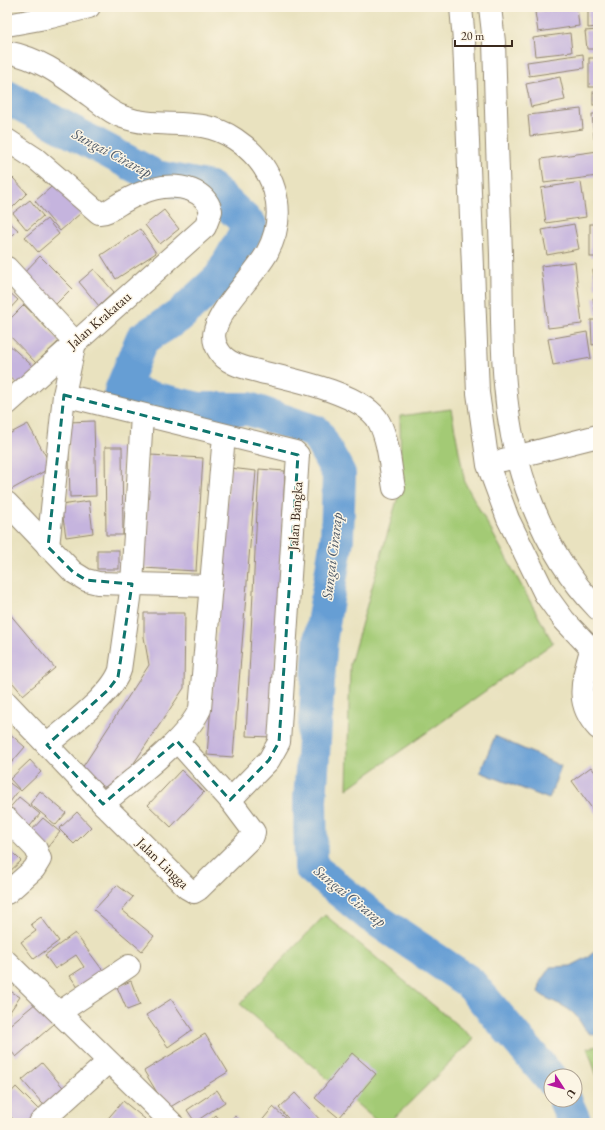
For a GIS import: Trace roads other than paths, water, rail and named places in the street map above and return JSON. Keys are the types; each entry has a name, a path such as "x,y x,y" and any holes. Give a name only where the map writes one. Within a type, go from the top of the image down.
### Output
{"street":[{"path":"7,25 51,17 88,7"},
{"path":"461,7 464,41 478,393 488,465 508,519 545,594 564,620 594,653 582,686 586,709 591,720 598,728"},
{"path":"490,7 494,42 505,385 516,457 533,506 552,547 571,577 598,609"},
{"path":"7,52 41,62 122,117 146,122 193,123 217,130 236,139 263,165 272,180 277,196 277,217 273,235 268,252 220,317 214,332 216,346 224,357 239,365 308,384 352,399 372,412 384,434 394,488"},
{"name":"Jalan Krakatau","path":"7,140 36,160 99,212 106,212 131,197 156,188 176,186 194,191 206,200 211,211 205,227 193,238 75,342 11,393"},
{"path":"7,268 75,342 64,395 48,547"},
{"name":"Jalan Bangka","path":"64,395 224,436 295,452 299,457 279,742 269,760 230,800"},
{"path":"47,745 108,690 118,677 122,662 132,584 142,415"},
{"path":"103,804 177,741 194,720 200,709 224,436"},
{"path":"488,465 598,436"},
{"path":"9,508 73,572 86,580 98,583 212,586"},
{"name":"Jalan Lingga","path":"7,703 103,804 187,888 194,892 199,889 254,834 253,828 230,800 177,741"},
{"path":"7,819 36,849 40,859 34,869 7,893"},
{"path":"7,962 60,1012 108,1062 172,1123"},
{"path":"60,1012 129,966"},
{"path":"40,1123 108,1062"}],"water":[{"path":"495,736 561,766 549,799 480,772"},
{"path":"598,949 598,1035 594,1035 587,1032 572,1012 539,993 540,982 550,967 571,966 588,957"}],"waterway":[{"name":"Sungai Cirarap","path":"7,97 156,177 210,188 250,225 220,278 179,316 142,339 121,391 199,409 249,409 316,432 339,474 337,539 321,636 310,800 311,867 371,916 469,982 543,1070"},
{"name":"Sungai Cirarap","path":"568,1108 575,1123"}]}
